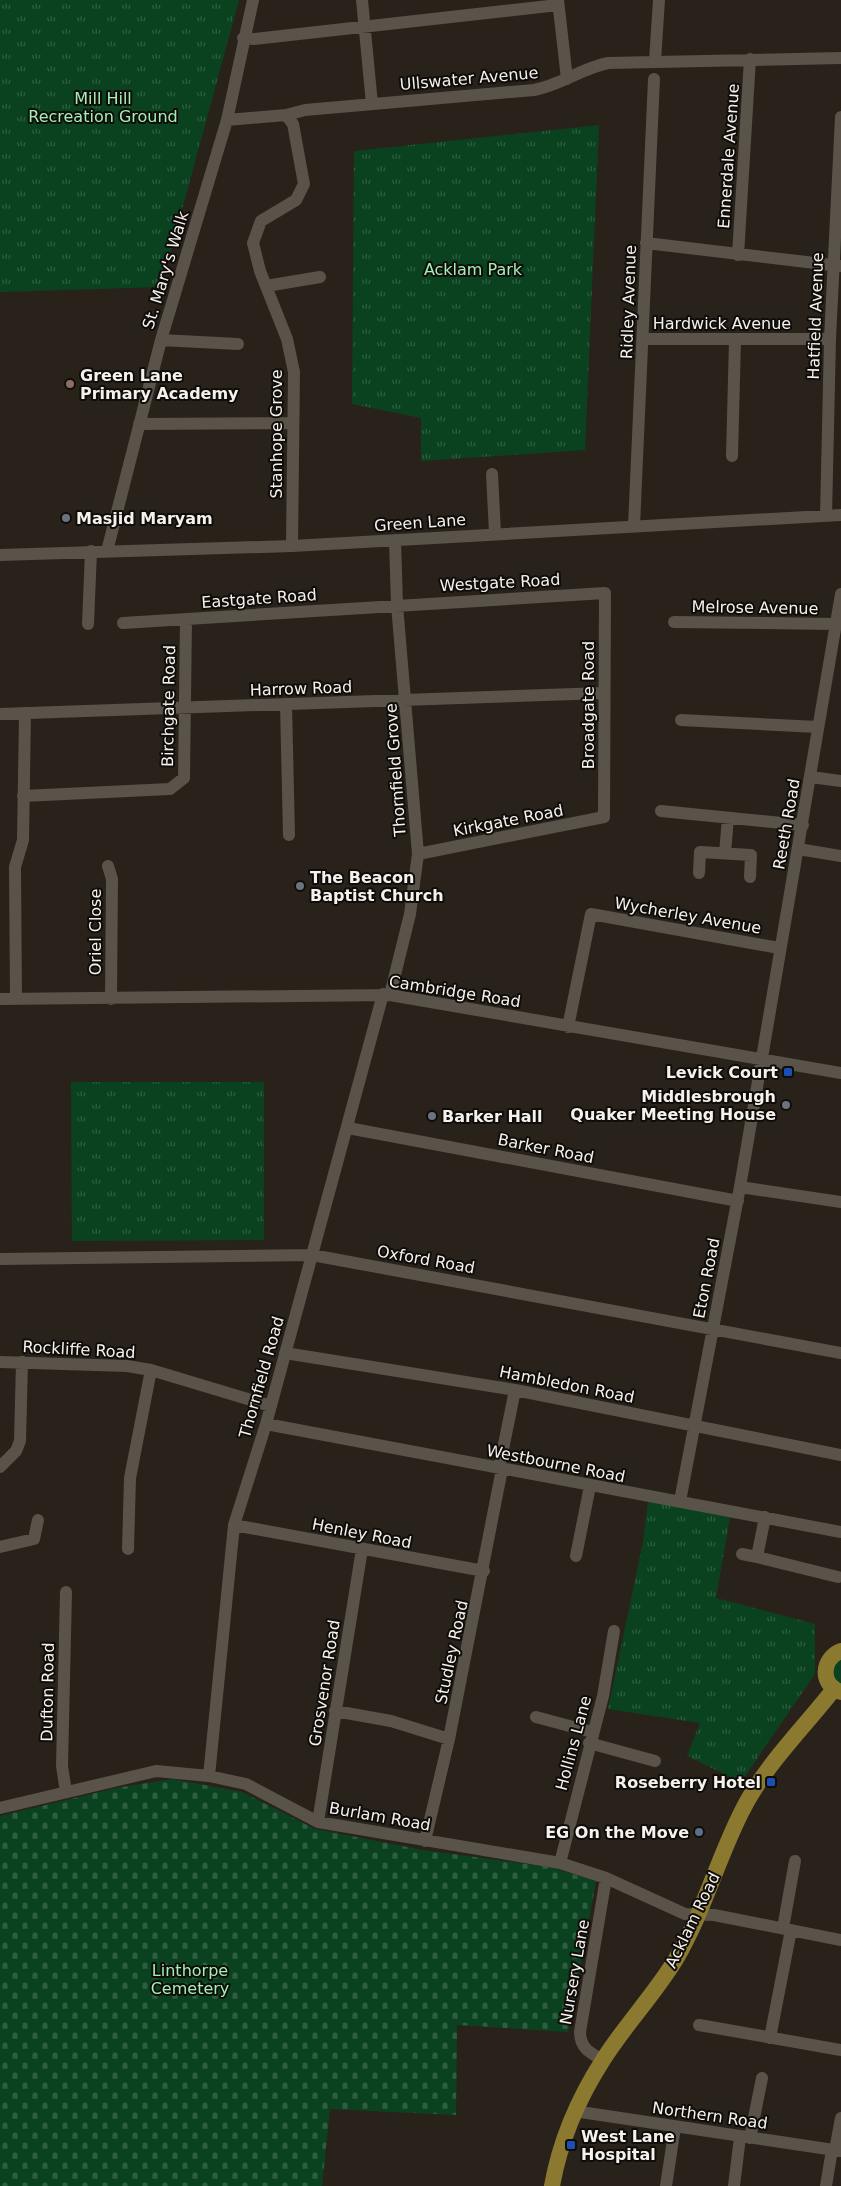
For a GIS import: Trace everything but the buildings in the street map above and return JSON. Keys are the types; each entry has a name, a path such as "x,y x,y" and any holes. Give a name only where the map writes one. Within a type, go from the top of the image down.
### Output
{"main road":[{"name":"Acklam Road","path":"552,2186 562,2143 574,2110 602,2060 664,1976 698,1914 741,1813 763,1777 796,1733 838,1691 826,1678 826,1664 830,1658 841,1651"}],"street":[{"path":"247,0 250,17"},
{"name":"St. Mary's Walk","path":"108,551 161,340 227,120 243,38 253,0"},
{"path":"362,0 372,104"},
{"path":"655,61 659,0"},
{"path":"243,38 254,39 558,2 567,79"},
{"name":"Ullswater Avenue","path":"286,115 305,110 534,90 552,86 593,66 655,61 841,58"},
{"name":"Ennerdale Avenue","path":"738,255 750,59"},
{"path":"642,62 654,79 669,61"},
{"name":"Ridley Avenue","path":"634,526 654,79"},
{"path":"227,120 286,115"},
{"name":"Stanhope Grove","path":"286,115 293,124 304,184 296,200 261,221 253,243 266,286 288,339 294,372 292,546"},
{"name":"Hatfield Avenue","path":"826,516 830,339 837,266 841,117"},
{"path":"646,243 837,266"},
{"path":"266,286 320,277"},
{"name":"Hardwick Avenue","path":"643,339 830,339"},
{"path":"161,340 238,344"},
{"path":"732,456 735,340"},
{"path":"139,424 293,423"},
{"path":"492,474 495,533"},
{"name":"Green Lane","path":"0,555 292,546 495,533 841,516"},
{"name":"Thornfield Grove","path":"387,995 410,914 418,854 397,605 395,540"},
{"path":"88,624 91,551"},
{"name":"Westgate Road","path":"397,605 605,593"},
{"name":"Broadgate Road","path":"604,817 605,593"},
{"name":"Reeth Road","path":"761,1060 803,825 841,594"},
{"name":"Eastgate Road","path":"122,624 397,605"},
{"name":"Birchgate Road","path":"23,796 170,790 184,778 186,619"},
{"name":"Melrose Avenue","path":"674,622 835,624"},
{"name":"Harrow Road","path":"0,714 604,693"},
{"path":"286,704 289,835"},
{"path":"16,999 15,867 23,840 24,713"},
{"path":"681,720 818,727"},
{"path":"811,777 841,781"},
{"path":"661,811 803,825"},
{"name":"Kirkgate Road","path":"418,854 604,817"},
{"path":"725,853 728,818"},
{"path":"798,849 841,856"},
{"path":"699,873 700,852 752,855 750,877"},
{"name":"Oriel Close","path":"108,866 112,879 111,999"},
{"name":"Wycherley Avenue","path":"568,1026 591,914 780,948"},
{"name":"Cambridge Road","path":"0,999 387,995 841,1073"},
{"name":"Thornfield Road","path":"209,1776 234,1525 266,1424 312,1255 387,995"},
{"name":"Eton Road","path":"680,1502 738,1200 761,1060"},
{"name":"Barker Road","path":"348,1128 738,1200"},
{"path":"740,1187 841,1202"},
{"name":"Oxford Road","path":"0,1259 312,1255 841,1353"},
{"name":"Hambledon Road","path":"285,1353 515,1390 841,1455"},
{"name":"Rockliffe Road","path":"0,1362 98,1363 151,1370 270,1406"},
{"path":"0,1466 16,1451 20,1441 22,1362"},
{"path":"128,1549 130,1478 151,1370"},
{"name":"Studley Road","path":"425,1841 449,1739 484,1572 515,1390"},
{"name":"Westbourne Road","path":"266,1424 841,1532"},
{"path":"576,1556 590,1486"},
{"path":"757,1557 765,1517"},
{"path":"0,1547 38,1543 38,1520"},
{"name":"Henley Road","path":"234,1525 484,1572"},
{"name":"Grosvenor Road","path":"318,1822 362,1549"},
{"path":"742,1554 838,1577"},
{"name":"Dufton Road","path":"66,1592 62,1766 66,1792"},
{"name":"Hollins Lane","path":"560,1863 590,1738 603,1696 614,1630"},
{"path":"335,1711 391,1721 449,1739"},
{"path":"536,1717 655,1761"},
{"name":"Burlam Road","path":"0,1808 156,1771 209,1776 246,1784 318,1822 560,1863 606,1878 685,1914 698,1914 841,1940"},
{"path":"770,2038 787,1929 795,1861"},
{"name":"Nursery Lane","path":"602,2060 586,2050 580,2042 580,2037 606,1878"},
{"path":"699,2026 841,2050"},
{"path":"734,2186 745,2137 762,2078"},
{"name":"Northern Road","path":"574,2110 675,2127 836,2150"},
{"path":"826,2186 836,2150 841,2118"},
{"path":"666,2186 675,2127"}],"green space":[{"name":"Mill Hill Recreation Ground","path":"0,0 239,0 161,287 0,292"},
{"name":"Acklam Park","path":"599,125 585,450 421,461 421,418 352,404 354,151"},
{"path":"71,1082 264,1082 264,1240 72,1241"},
{"path":"648,1501 730,1517 716,1598 815,1624 815,1674 741,1782 687,1756 700,1723 608,1709 643,1542"},
{"path":"841,1659 841,1685 835,1681 832,1669"},
{"name":"Linthorpe Cemetery","path":"172,1779 242,1792 315,1829 423,1850 549,1867 596,1881 568,2032 457,2025 456,2115 330,2109 322,2186 0,2186 0,1816 116,1788"}],"place":[{"name":"Green Lane Primary Academy","path":"70,384"},
{"name":"Masjid Maryam","path":"66,518"},
{"name":"The Beacon Baptist Church","path":"300,886"},
{"name":"Levick Court","path":"788,1072"},
{"name":"Middlesbrough Quaker Meeting House","path":"786,1105"},
{"name":"Barker Hall","path":"432,1116"},
{"name":"Roseberry Hotel","path":"771,1782"},
{"name":"EG On the Move","path":"699,1832"},
{"name":"West Lane Hospital","path":"571,2145"}]}
